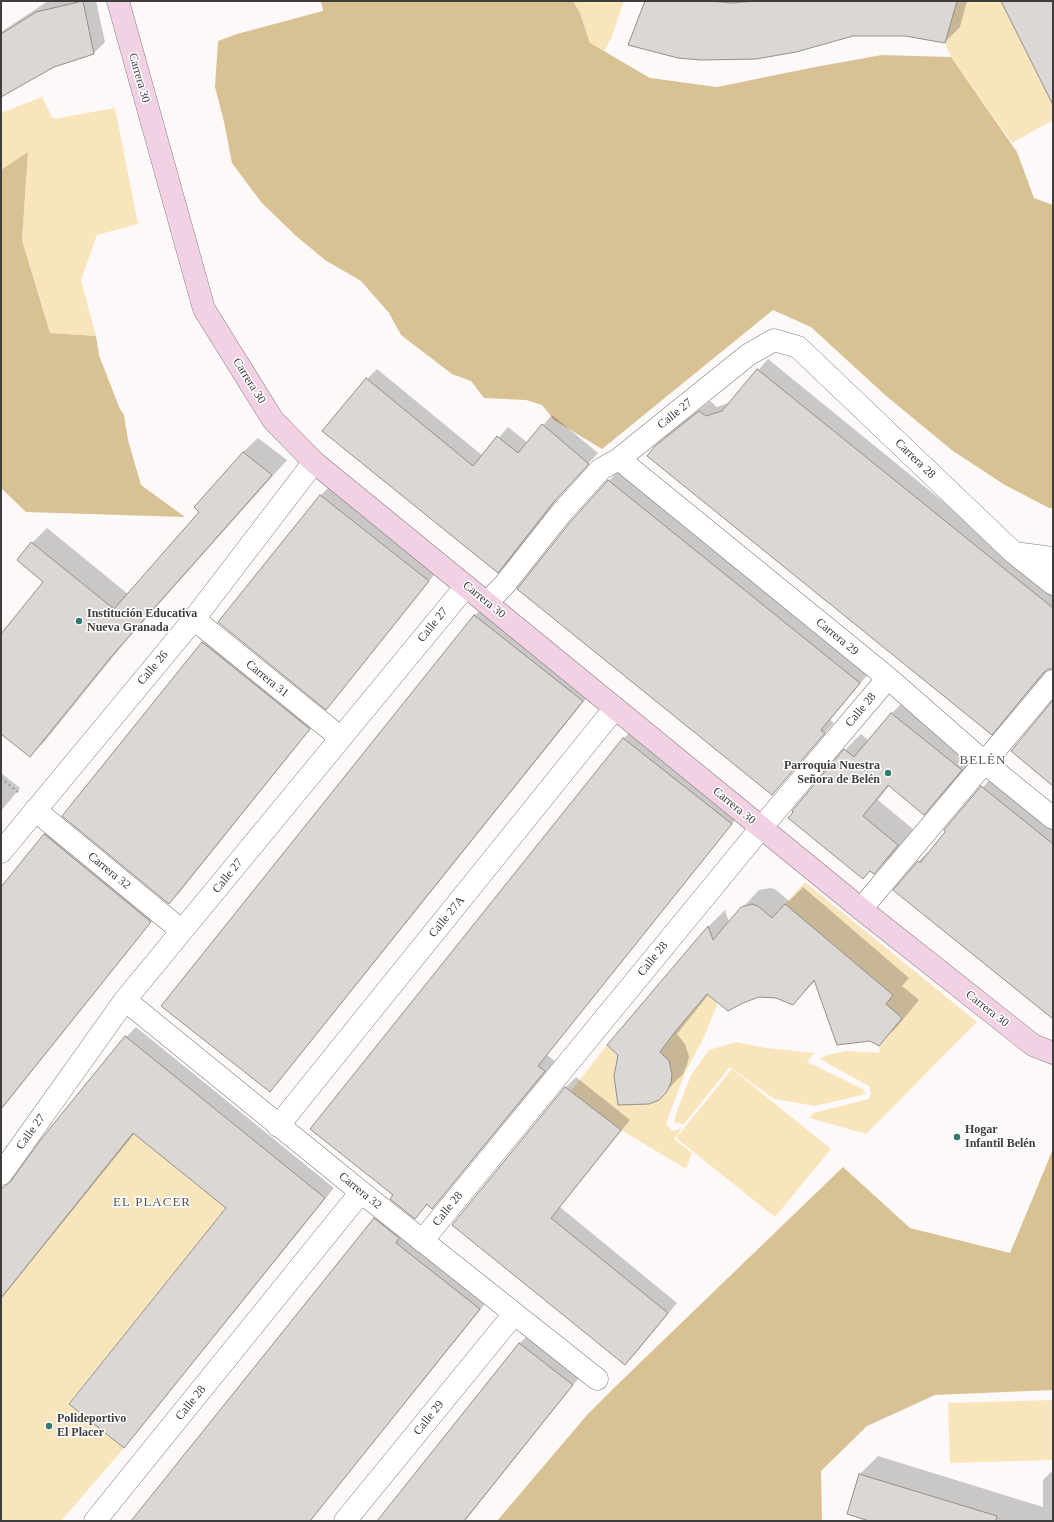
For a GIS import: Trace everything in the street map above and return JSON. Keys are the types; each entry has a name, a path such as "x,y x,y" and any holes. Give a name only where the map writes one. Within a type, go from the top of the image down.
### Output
{"street":[{"name":"Carrera 30","path":"118,1 204,309 273,420 314,462 761,828 1033,1045 1053,1053"},
{"name":"Calle 27","path":"487,603 505,584 562,512 601,469 619,459 748,355 774,340"},
{"name":"Carrera 28","path":"774,340 798,347 1014,553 1053,584"},
{"name":"Carrera 29","path":"619,459 888,678 985,763 1053,818"},
{"name":"Calle 26","path":"1,852 194,619 314,462"},
{"path":"1014,553 1053,558"},
{"name":"Calle 27","path":"1,1174 125,1000 466,586"},
{"name":"Carrera 31","path":"194,619 341,738"},
{"name":"Calle 28","path":"422,1240 761,828 888,678"},
{"path":"861,909 1053,682"},
{"name":"Calle 27A","path":"278,1126 615,708"},
{"name":"Carrera 32","path":"35,810 182,931"},
{"name":"Carrera 32","path":"125,1000 278,1126 597,1379"},
{"name":"Calle 28","path":"95,1521 361,1192"},
{"name":"Calle 29","path":"345,1521 514,1314"}],"shaded area":[{"path":"321,1 573,1 580,13 590,43 650,78 717,87 882,55 951,57 1017,152 1034,198 1053,205 1053,508 1049,508 1005,485 953,451 885,395 811,327 773,310 602,449 554,420 542,405 526,400 484,398 471,381 452,374 401,335 389,313 361,281 325,260 295,235 261,202 232,163 215,87 218,41 237,34 323,11"},
{"path":"573,1 624,1 612,36 604,52 590,43 580,13"},
{"path":"957,1 1001,1 1043,86 1053,84 1053,120 1012,143 951,57 945,43"},
{"path":"42,97 53,119 115,108 138,224 97,235 81,280 96,336 50,333 22,240 28,153 1,170 1,113"},
{"path":"28,152 22,240 50,333 96,336 99,355 119,407 124,415 128,440 141,485 185,517 26,512 1,488 1,170"},
{"path":"805,882 977,1022 866,1134 810,1118 813,1113 869,1099 871,1093 869,1086 820,1059 827,1055 847,1051 880,1053 879,1046 902,1018 886,1004 893,995 785,904"},
{"path":"707,994 718,1003 703,1039 685,1073 666,1125 673,1131 682,1128 674,1139 692,1153 686,1169 621,1130 571,1091 607,1045 621,1057 616,1063 614,1076 615,1086 621,1095 669,1061 660,1052"},
{"path":"736,1042 766,1048 814,1053 807,1062 863,1089 866,1094 815,1106 774,1099 730,1067 684,1124 674,1122 691,1075 709,1050"},
{"path":"732,1069 831,1149 775,1217 676,1138"},
{"path":"133,1133 226,1208 69,1403 124,1448 61,1521 1,1521 1,1298"},
{"path":"1053,1149 1053,1390 935,1395 867,1426 821,1471 822,1521 497,1521 587,1415 843,1167 910,1228 1010,1253"},
{"path":"1053,1400 1053,1460 950,1463 948,1403"}],"building":[{"path":"83,1 94,54 54,67 1,97 1,34 36,12"},
{"path":"645,1 709,1 731,3 757,1 957,1 945,43 905,36 853,36 796,52 756,59 701,60 678,58 628,45"},
{"path":"1001,1 1053,1 1053,105"},
{"path":"757,369 1053,608 1053,669 1048,669 1043,673 992,735 647,456 655,446 699,411 706,416 722,411"},
{"path":"366,378 473,466 497,436 518,453 542,424 589,464 552,504 498,573 322,431"},
{"path":"243,452 272,475 110,658 30,757 1,734 1,634 43,582 17,560 31,542 114,609 199,512 194,507"},
{"path":"608,480 860,683 821,730 825,733 772,795 517,589 572,520"},
{"path":"320,495 429,581 326,710 218,622"},
{"path":"474,615 583,701 270,1092 161,1006"},
{"path":"202,642 310,729 169,904 62,816"},
{"path":"1053,700 1053,786 1011,751"},
{"path":"891,713 962,770 924,815 888,785 863,816 898,845 874,874 870,871 863,879 788,818 793,812 792,811 844,749 854,757"},
{"path":"623,738 732,824 538,1066 545,1071 432,1209 427,1204 415,1219 390,1199 393,1195 310,1129"},
{"path":"981,786 1053,844 1053,1019 893,890 918,861 920,863 945,832 944,830"},
{"path":"44,834 151,922 1,1109 1,887"},
{"path":"752,904 758,906 772,918 785,904 893,995 886,1004 902,1018 879,1046 870,1041 837,1045 814,980 793,1005 776,998 759,997 728,1011 707,994 660,1052 669,1061 672,1074 671,1083 666,1093 659,1100 649,1104 618,1105 614,1076 618,1055 607,1045 708,926 713,940 741,907"},
{"path":"125,1036 325,1198 124,1448 69,1404 226,1208 133,1133 1,1298 1,1189 11,1181 42,1138"},
{"path":"565,1087 621,1130 551,1218 668,1313 625,1365 452,1225"},
{"path":"374,1218 399,1238 396,1243 480,1309 310,1521 131,1521"},
{"path":"519,1343 573,1385 464,1521 377,1521"},
{"path":"859,1474 997,1516 996,1521 869,1521 847,1514"}],"place":[{"name":"Institución Educativa Nueva Granada","path":"79,621"},
{"name":"Parroquia Nuestra Señora de Belén","path":"888,773"},
{"name":"Hogar Infantil Belén","path":"957,1137"},
{"name":"Polideportivo El Placer","path":"49,1426"}],"district":[{"name":"BELÉN","path":"983,761"},
{"name":"EL PLACER","path":"152,1203"}]}
